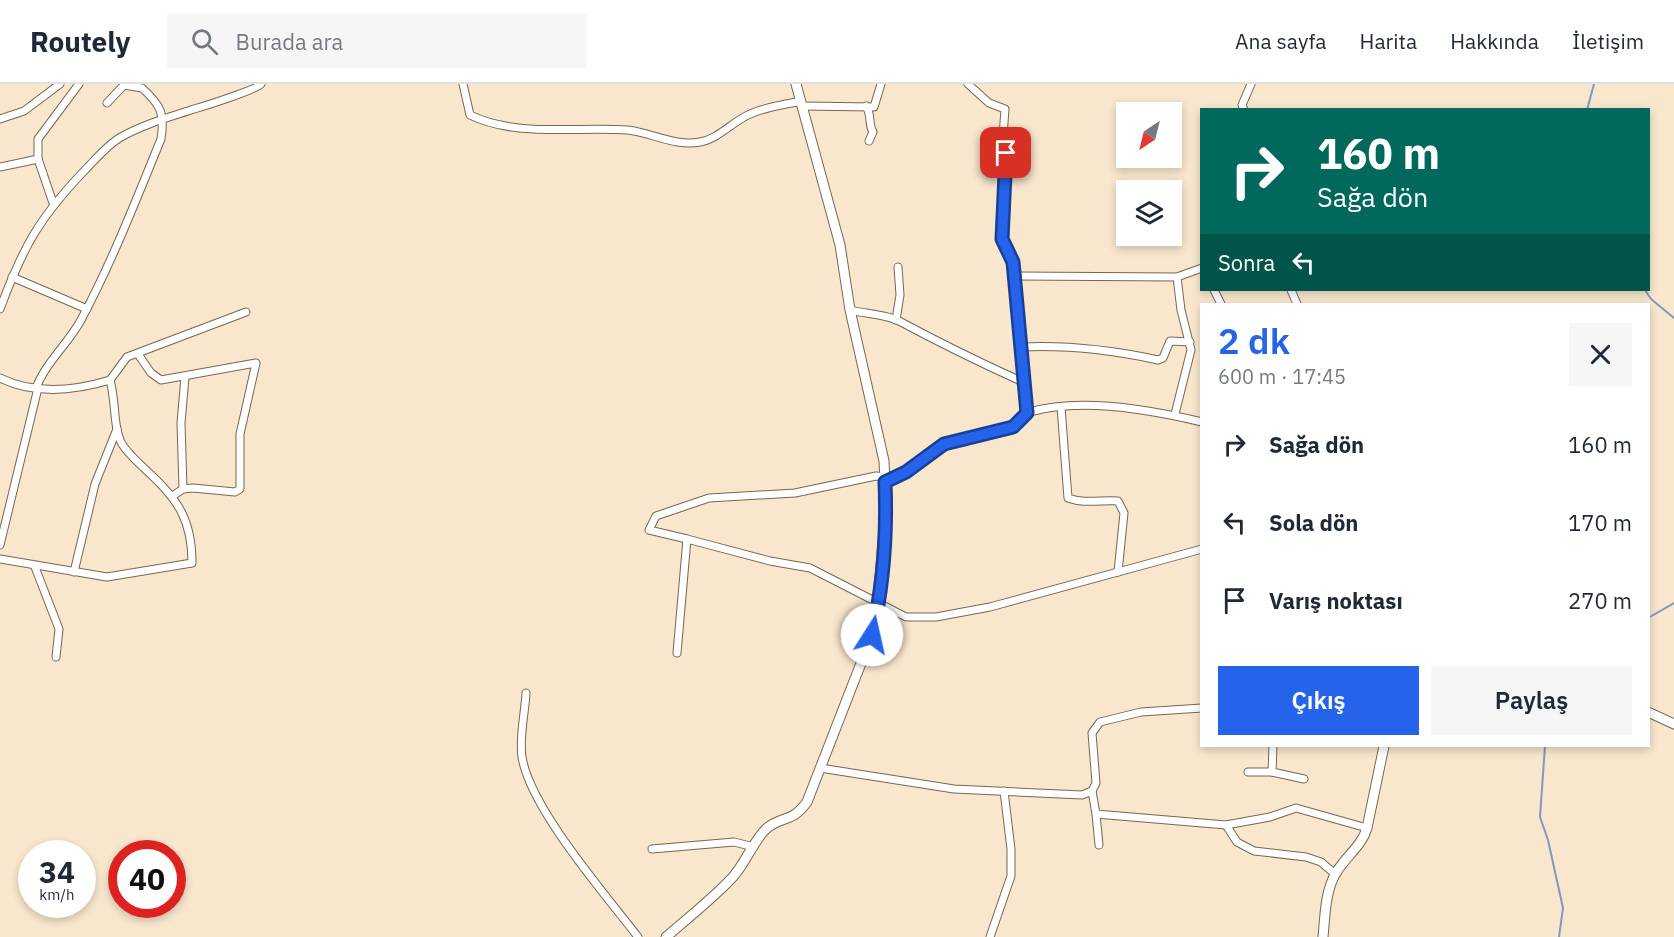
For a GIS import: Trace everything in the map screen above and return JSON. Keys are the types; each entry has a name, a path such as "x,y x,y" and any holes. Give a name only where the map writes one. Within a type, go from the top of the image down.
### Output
{"street":[{"path":"0,119 32,106 60,84"},
{"path":"53,203 38,159 38,139 79,84"},
{"path":"0,309 30,237 53,203 108,147 120,137 234,93 257,89 261,84"},
{"path":"463,84 470,115 483,121 555,130 629,130 697,143 708,140 746,116 801,103 874,106 881,84"},
{"path":"666,937 731,879 766,829 799,814 807,802 872,635 878,603 886,506 884,461 850,310 840,245 796,84"},
{"path":"968,84 989,103 1005,109 1003,136 1007,178 1001,232 1002,239 1010,251 1015,276 1027,413"},
{"path":"1243,108 1242,105 1251,84"},
{"path":"0,545 37,388 43,372 69,341 87,309 161,140 164,119 151,96 136,85 120,87 107,103"},
{"path":"866,106 872,117 873,132 868,141"},
{"path":"0,167 38,159"},
{"path":"896,320 900,295 898,267"},
{"path":"1015,276 1177,277 1200,269"},
{"path":"12,277 87,309"},
{"path":"1175,414 1191,350 1181,310 1177,277"},
{"path":"850,310 896,320 952,350 1023,382"},
{"path":"0,378 12,384 37,388 82,389 110,380 123,360 246,312"},
{"path":"1022,347 1065,345 1109,350 1158,360 1163,358 1170,341 1190,342"},
{"path":"138,354 152,373 161,380 256,363 240,434 240,489 235,492 183,489 174,495"},
{"path":"183,489 181,423 184,377"},
{"path":"0,559 35,567 107,577 192,563 192,538 174,495 122,445 117,429 116,400 110,380"},
{"path":"1062,406 1068,498 1079,502 1099,499 1118,501 1124,513 1118,572"},
{"path":"1200,421 1175,414 1092,406 1062,406 1027,413 1013,427 944,444 906,472 885,480 865,478 795,493 709,498 656,516 649,530 770,561 810,568 906,617 936,617 990,607 1200,550"},
{"path":"74,572 95,484 117,429"},
{"path":"677,653 687,539"},
{"path":"35,567 58,629 56,657"},
{"path":"526,693 522,756 529,777 554,826 638,937"},
{"path":"1099,844 1092,791 1096,783 1092,733 1100,723 1142,712 1200,708"},
{"path":"1650,713 1674,724"},
{"path":"1272,772 1273,747"},
{"path":"1323,937 1326,903 1335,874 1364,837 1367,828 1384,747"},
{"path":"820,768 954,789 1082,795 1092,791"},
{"path":"1248,772 1272,772 1304,779"},
{"path":"990,937 1011,876 1011,849 1004,791"},
{"path":"1096,814 1226,825 1270,817 1296,808 1367,828"},
{"path":"1226,825 1237,842 1254,851 1306,857 1321,862 1335,874"},
{"path":"652,849 734,842 754,847"}],"waterway":[{"path":"1588,108 1594,84"},
{"path":"1646,291 1651,299 1674,318"},
{"path":"1650,617 1674,603"},
{"path":"1545,747 1540,817 1548,840 1563,908 1559,937"}],"route":[{"path":"872,635 877,614 886,506 885,482 906,472 944,444 1013,427 1027,413 1013,262 1010,251 1002,239 1003,198 1007,178 1006,153"}]}
